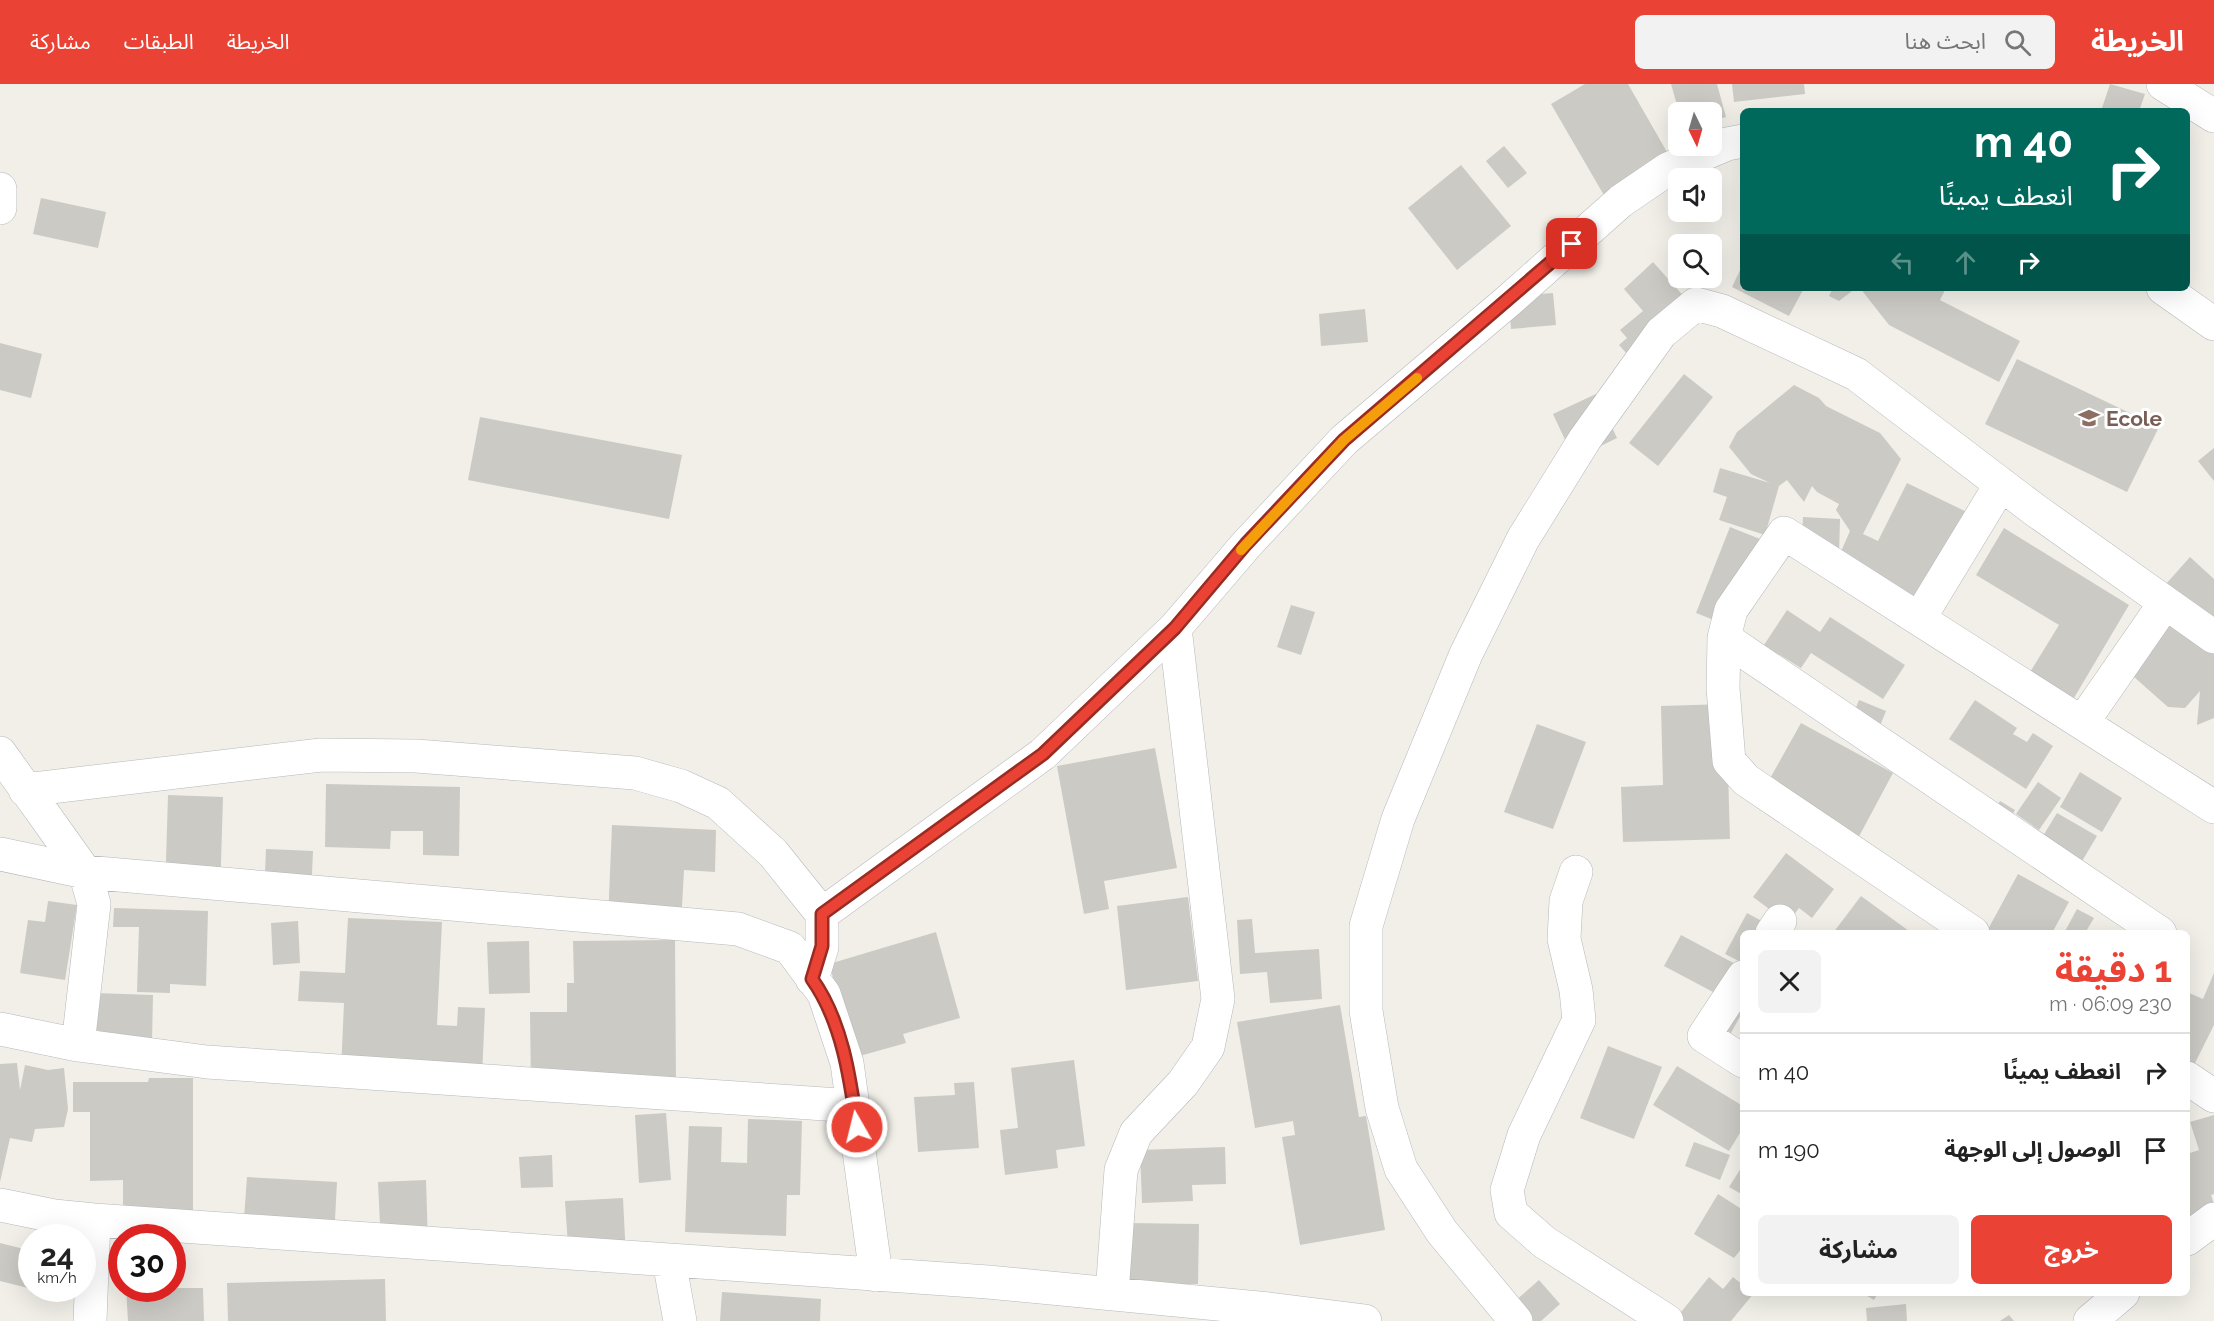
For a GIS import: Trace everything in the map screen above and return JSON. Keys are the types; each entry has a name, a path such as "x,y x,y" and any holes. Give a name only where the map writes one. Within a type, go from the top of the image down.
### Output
{"street":[{"path":"2163,84 2214,116"},
{"path":"822,914 1043,754 1175,628 1246,544 1344,440 1507,302 1621,201 1668,169 1727,144 1740,142"},
{"path":"0,189 0,208"},
{"path":"2167,291 2214,324"},
{"path":"1516,1321 1442,1232 1401,1169 1382,1108 1366,1011 1366,926 1402,808 1466,654 1523,539 1586,439 1661,333 1696,304 1722,311 1856,374 2001,484 2214,637"},
{"path":"1919,619 2001,484"},
{"path":"1969,930 1746,780 1729,761 1723,688 1724,638 1731,610 1784,533 2214,807"},
{"path":"2082,723 2165,603"},
{"path":"1112,1294 1121,1170 1136,1133 1183,1083 1208,1047 1218,999 1175,628"},
{"path":"1724,638 2156,930"},
{"path":"0,753 85,873 94,904 78,1045"},
{"path":"25,790 321,755 416,756 635,773 681,786 718,803 773,853 822,914 822,946 812,979"},
{"path":"0,854 85,873 738,929 790,948 824,994 847,1063 876,1275"},
{"path":"1576,872 1566,901 1564,939 1576,990 1579,1020 1524,1135 1507,1190 1512,1213 1544,1242 1667,1321"},
{"path":"1740,982 1704,1036 1740,1059"},
{"path":"0,1029 78,1045 207,1062 854,1106"},
{"path":"2190,1080 2214,1096"},
{"path":"0,1205 54,1216 94,1220 876,1275 1112,1294 1365,1321"},
{"path":"90,1321 94,1220"},
{"path":"669,1261 680,1321"}],"building":[{"path":"1585,84 1628,84 1671,159 1605,197 1551,104"},
{"path":"1671,84 1717,84 1722,102 1676,102"},
{"path":"1732,84 1804,84 1805,94 1734,102"},
{"path":"2110,84 2145,94 2140,108 2102,108"},
{"path":"1722,102 1726,117 1722,118"},
{"path":"1504,146 1527,173 1508,188 1486,161"},
{"path":"1461,165 1511,226 1457,270 1408,208"},
{"path":"41,198 106,212 98,248 33,234"},
{"path":"1653,262 1668,279 1668,288 1676,288 1688,301 1638,366 1619,345 1627,338 1620,330 1643,311 1624,289"},
{"path":"1740,270 1740,291 1802,291 1789,316 1732,287"},
{"path":"1832,291 1852,291 1839,301 1829,296"},
{"path":"1862,291 1944,291 1940,300 2020,341 1999,382 1889,325"},
{"path":"1553,293 1556,325 1511,329 1509,303 1526,295"},
{"path":"1365,309 1368,342 1321,346 1319,314"},
{"path":"0,343 42,354 31,398 0,390"},
{"path":"2017,359 2159,427 2127,492 1985,424"},
{"path":"1684,374 1713,397 1658,466 1629,443"},
{"path":"1794,385 1819,398 1826,406 1880,433 1901,459 1863,534 1878,541 1907,483 1975,516 1954,559 1940,553 1911,610 1801,555 1803,517 1840,519 1839,556 1850,531 1836,510 1839,504 1817,492 1812,486 1804,502 1787,480 1779,486 1765,535 1719,520 1727,497 1713,492 1720,468 1770,483 1751,474 1729,447 1737,432"},
{"path":"1596,394 1617,438 1574,459 1553,414"},
{"path":"480,417 682,455 669,519 468,480"},
{"path":"2214,448 2214,481 2198,461"},
{"path":"1730,527 1770,543 1737,629 1696,613"},
{"path":"2004,528 2129,605 2071,703 2027,677 2059,625 1976,575"},
{"path":"2190,557 2214,579 2214,718 2197,725 2200,691 2185,708 2168,707 2125,669 2150,602"},
{"path":"1291,605 1315,612 1301,655 1277,647"},
{"path":"1787,610 1820,632 1830,617 1905,665 1883,699 1811,653 1801,668 1764,645"},
{"path":"1859,700 1886,711 1875,738 1848,727"},
{"path":"1975,700 2017,728 2013,734 2027,742 2033,733 2053,746 2026,789 1949,739"},
{"path":"1726,704 1730,839 1623,842 1621,787 1663,785 1661,706"},
{"path":"1801,723 1893,773 1856,842 1763,791"},
{"path":"1537,724 1586,742 1553,829 1504,812"},
{"path":"1155,748 1177,868 1104,881 1109,909 1084,914 1057,766"},
{"path":"2080,772 2122,798 2102,832 2060,807"},
{"path":"2038,782 2061,798 2039,830 2016,814"},
{"path":"326,784 460,787 459,856 423,855 423,831 391,831 390,849 325,847"},
{"path":"168,795 223,797 220,895 165,894"},
{"path":"2000,801 2015,810 2004,830 1988,821"},
{"path":"2057,813 2097,836 2075,873 2035,849"},
{"path":"612,825 716,830 715,872 684,870 681,925 608,921"},
{"path":"266,849 313,851 311,898 264,896"},
{"path":"1786,853 1834,889 1812,918 1799,908 1788,923 1753,897"},
{"path":"2018,874 2069,902 2054,930 1988,930"},
{"path":"1861,896 1908,930 1835,930"},
{"path":"1188,897 1198,981 1126,990 1117,906"},
{"path":"48,901 77,905 65,980 20,973 28,920 45,922"},
{"path":"114,908 208,911 206,986 170,984 170,993 137,992 139,927 113,927"},
{"path":"2077,909 2094,918 2087,930 2066,930"},
{"path":"1747,913 1778,930 1740,930 1740,962 1725,954"},
{"path":"348,918 442,922 437,1025 457,1026 458,1007 485,1008 482,1077 341,1071 344,1003 298,1001 300,971 345,973"},
{"path":"1252,919 1255,953 1319,949 1322,999 1270,1003 1267,972 1240,974 1237,920"},
{"path":"298,921 300,963 273,965 271,923"},
{"path":"936,932 960,1018 903,1034 906,1043 856,1057 829,964"},
{"path":"1681,935 1740,966 1740,1016 1719,1055 1688,1038 1713,992 1664,966"},
{"path":"675,940 676,1085 531,1087 530,1012 567,1012 567,983 574,983 573,941"},
{"path":"529,941 530,993 489,994 487,942"},
{"path":"2214,973 2214,1025 2190,1073 2190,993 2203,999"},
{"path":"94,993 153,995 152,1041 93,1039"},
{"path":"1340,1005 1359,1117 1366,1116 1385,1230 1300,1245 1282,1137 1295,1135 1293,1121 1255,1128 1237,1022"},
{"path":"1608,1046 1662,1067 1634,1139 1580,1118"},
{"path":"1074,1060 1085,1146 1056,1150 1058,1168 1005,1175 1000,1130 1018,1128 1011,1068"},
{"path":"17,1063 20,1090 25,1065 48,1070 64,1068 68,1109 64,1127 35,1129 32,1142 10,1138 0,1182 0,1064"},
{"path":"1677,1066 1740,1104 1740,1133 1729,1151 1653,1105"},
{"path":"149,1078 193,1078 193,1220 123,1221 123,1180 90,1181 90,1112 73,1112 73,1082 148,1082"},
{"path":"974,1082 979,1148 918,1152 914,1097 955,1095 954,1083"},
{"path":"666,1113 671,1180 639,1183 635,1115"},
{"path":"2214,1115 2214,1194 2211,1195 2214,1204 2190,1222 2190,1153 2199,1150 2190,1122"},
{"path":"748,1119 802,1121 800,1195 787,1195 786,1236 685,1232 689,1126 722,1127 721,1162 747,1163"},
{"path":"1694,1142 1730,1155 1720,1180 1685,1166"},
{"path":"1225,1147 1226,1184 1192,1185 1193,1201 1142,1203 1140,1150"},
{"path":"552,1155 553,1187 521,1188 519,1157"},
{"path":"1740,1170 1740,1193 1729,1187"},
{"path":"247,1177 337,1182 334,1238 243,1232"},
{"path":"426,1180 428,1244 381,1246 378,1182"},
{"path":"1718,1194 1740,1208 1740,1251 1734,1258 1694,1234"},
{"path":"623,1198 626,1258 569,1261 565,1201"},
{"path":"1127,1223 1199,1224 1198,1284 1126,1284"},
{"path":"0,1243 18,1248 18,1286 0,1281"},
{"path":"1709,1277 1723,1289 1733,1277 1740,1283 1740,1296 1752,1296 1731,1321 1674,1321"},
{"path":"385,1279 386,1321 228,1321 227,1283"},
{"path":"1539,1280 1560,1304 1541,1321 1532,1321 1515,1301"},
{"path":"186,1288 203,1288 204,1321 128,1321 127,1302 186,1302"},
{"path":"722,1292 821,1299 820,1321 720,1321"},
{"path":"1906,1304 1907,1321 1867,1321 1866,1308"},
{"path":"2009,1315 2014,1321 2000,1321"}],"slow traffic":[{"path":"1241,550 1344,440 1417,378"}],"place":[{"name":"Ecole","path":"2089,418"}],"route":[{"path":"857,1127 847,1063 824,994 812,979 822,946 822,914 1043,754 1175,628 1246,544 1344,440 1572,244"}]}
